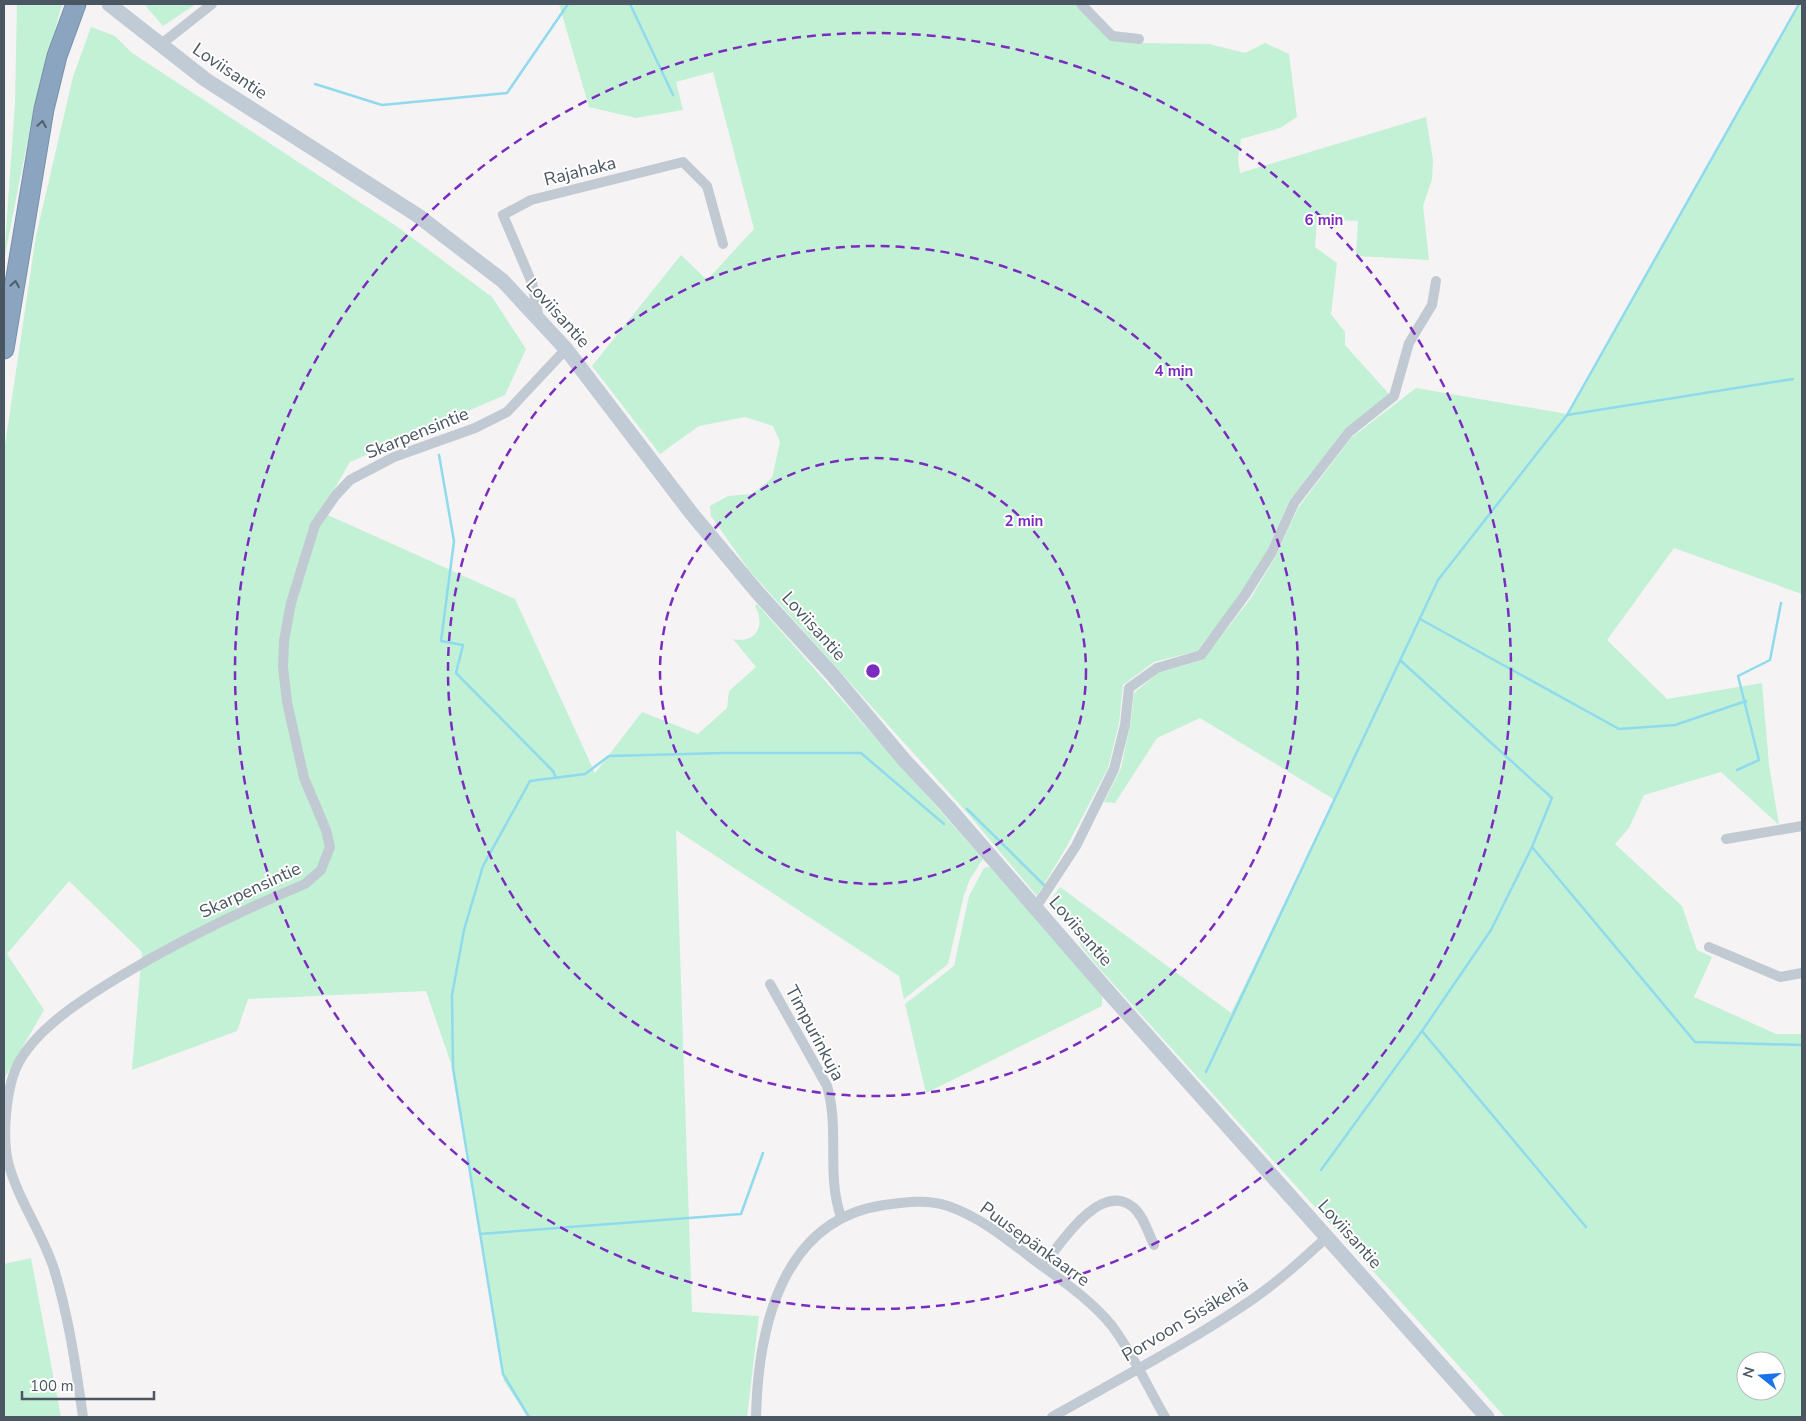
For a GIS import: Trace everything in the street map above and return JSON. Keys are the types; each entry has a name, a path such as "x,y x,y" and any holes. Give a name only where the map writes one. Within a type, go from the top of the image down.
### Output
{"highway":[{"path":"4,349 44,109 57,56 76,4"}],"main road":[{"name":"Loviisantie","path":"109,4 206,80 417,215 503,281 566,349 692,514 740,572 832,674 904,761 1036,907 1487,1417"}],"street":[{"path":"160,45 212,4"},
{"path":"1081,4 1112,36 1139,40"},
{"name":"Rajahaka","path":"539,318 532,282 503,215 531,200 683,162 707,186 723,244"},
{"path":"1036,907 1076,846 1114,769 1125,724 1129,688 1156,668 1201,655 1246,595 1272,552 1294,503 1349,432 1394,396 1409,342 1432,306 1436,282"},
{"name":"Skarpensintie","path":"83,1417 71,1339 54,1268 16,1187 8,1160 7,1110 12,1081 19,1062 49,1027 77,1003 175,943 305,884 321,870 328,856 329,840 304,778 287,702 283,667 284,641 291,603 315,524 336,494 350,480 394,457 475,428 507,412 566,349"},
{"path":"1726,839 1802,826"},
{"path":"1709,947 1780,976 1802,973"},
{"name":"Timpurinkuja","path":"770,984 830,1093 834,1113 834,1184 836,1204 841,1217"},
{"path":"1043,1266 1089,1212 1108,1200 1120,1200 1134,1208 1141,1217 1154,1245"},
{"name":"Puusepänkaarre","path":"756,1417 767,1327 780,1285 801,1252 841,1217 878,1206 907,1202 946,1205 983,1222 1043,1266 1112,1326 1165,1417"},
{"name":"Porvoon Sisäkehä","path":"1052,1417 1157,1359 1251,1301 1303,1260 1326,1237"}],"green space":[{"path":"17,4 62,4 34,108 4,260 15,103"},
{"path":"144,4 196,4 163,26"},
{"path":"559,4 1076,4 1109,39 1133,43 1209,44 1245,53 1265,43 1289,54 1297,117 1280,128 1241,139 1238,159 1240,173 1426,117 1433,160 1432,179 1423,206 1429,260 1356,256 1358,221 1317,219 1315,247 1337,263 1331,314 1345,332 1345,345 1389,394 1346,428 1289,501 1266,553 1237,599 1197,651 1154,662 1123,685 1119,723 1108,768 1067,846 1037,896 969,815 749,570 711,516 710,506 728,496 752,494 772,478 780,442 773,426 745,417 699,426 660,454 592,366 681,255 707,280 754,229 713,72 676,82 683,110 636,118 589,107"},
{"path":"1799,5 1802,6 1802,594 1674,548 1607,640 1667,699 1762,683 1769,765 1779,825 1721,772 1644,795 1629,828 1615,844 1682,906 1697,950 1712,957 1694,997 1776,1034 1802,1034 1802,1417 1505,1417 1098,967 1081,946 1074,930 1047,905 1060,887 1231,1013 1335,800 1200,718 1157,738 1115,803 1104,802 1121,768 1131,721 1134,693 1158,673 1203,660 1251,598 1277,554 1298,508 1351,438 1416,388 1567,414"},
{"path":"91,27 115,36 132,53 399,228 492,297 526,349 505,395 350,462 321,512 515,599 595,773 642,712 698,734 727,708 729,691 756,667 733,639 748,639 757,632 759,620 755,606 757,604 983,859 970,879 964,895 948,964 904,999 899,976 676,830 692,1312 759,1316 747,1417 528,1417 504,1381 454,1072 426,991 248,999 237,1031 132,1070 142,952 69,881 7,954 44,1010 4,1079 4,452 36,236 73,77"},
{"path":"984,868 991,868 1102,995 1102,1006 926,1093 905,1004 954,966 969,896"},
{"path":"31,1258 61,1417 4,1417 4,1264"}],"waterway":[{"path":"315,84 382,105 507,93 568,4"},
{"path":"630,4 673,95"},
{"path":"1206,1072 1438,580 1567,415 1799,4"},
{"path":"1567,415 1793,379"},
{"path":"439,455 454,541 441,641 463,645 456,673 553,771 556,778"},
{"path":"1737,770 1759,760 1738,676 1770,660 1781,603"},
{"path":"1420,619 1619,729 1675,725 1746,701"},
{"path":"1321,1170 1422,1031 1491,930 1532,847 1552,798 1400,660"},
{"path":"529,1417 503,1374 453,1068 452,995 464,930 483,866 530,781 585,774 609,756 723,753 861,753 944,824"},
{"path":"967,809 1046,887"},
{"path":"1532,847 1695,1042 1802,1045"},
{"path":"1422,1031 1586,1227"},
{"path":"480,1234 741,1214 763,1153"}]}
